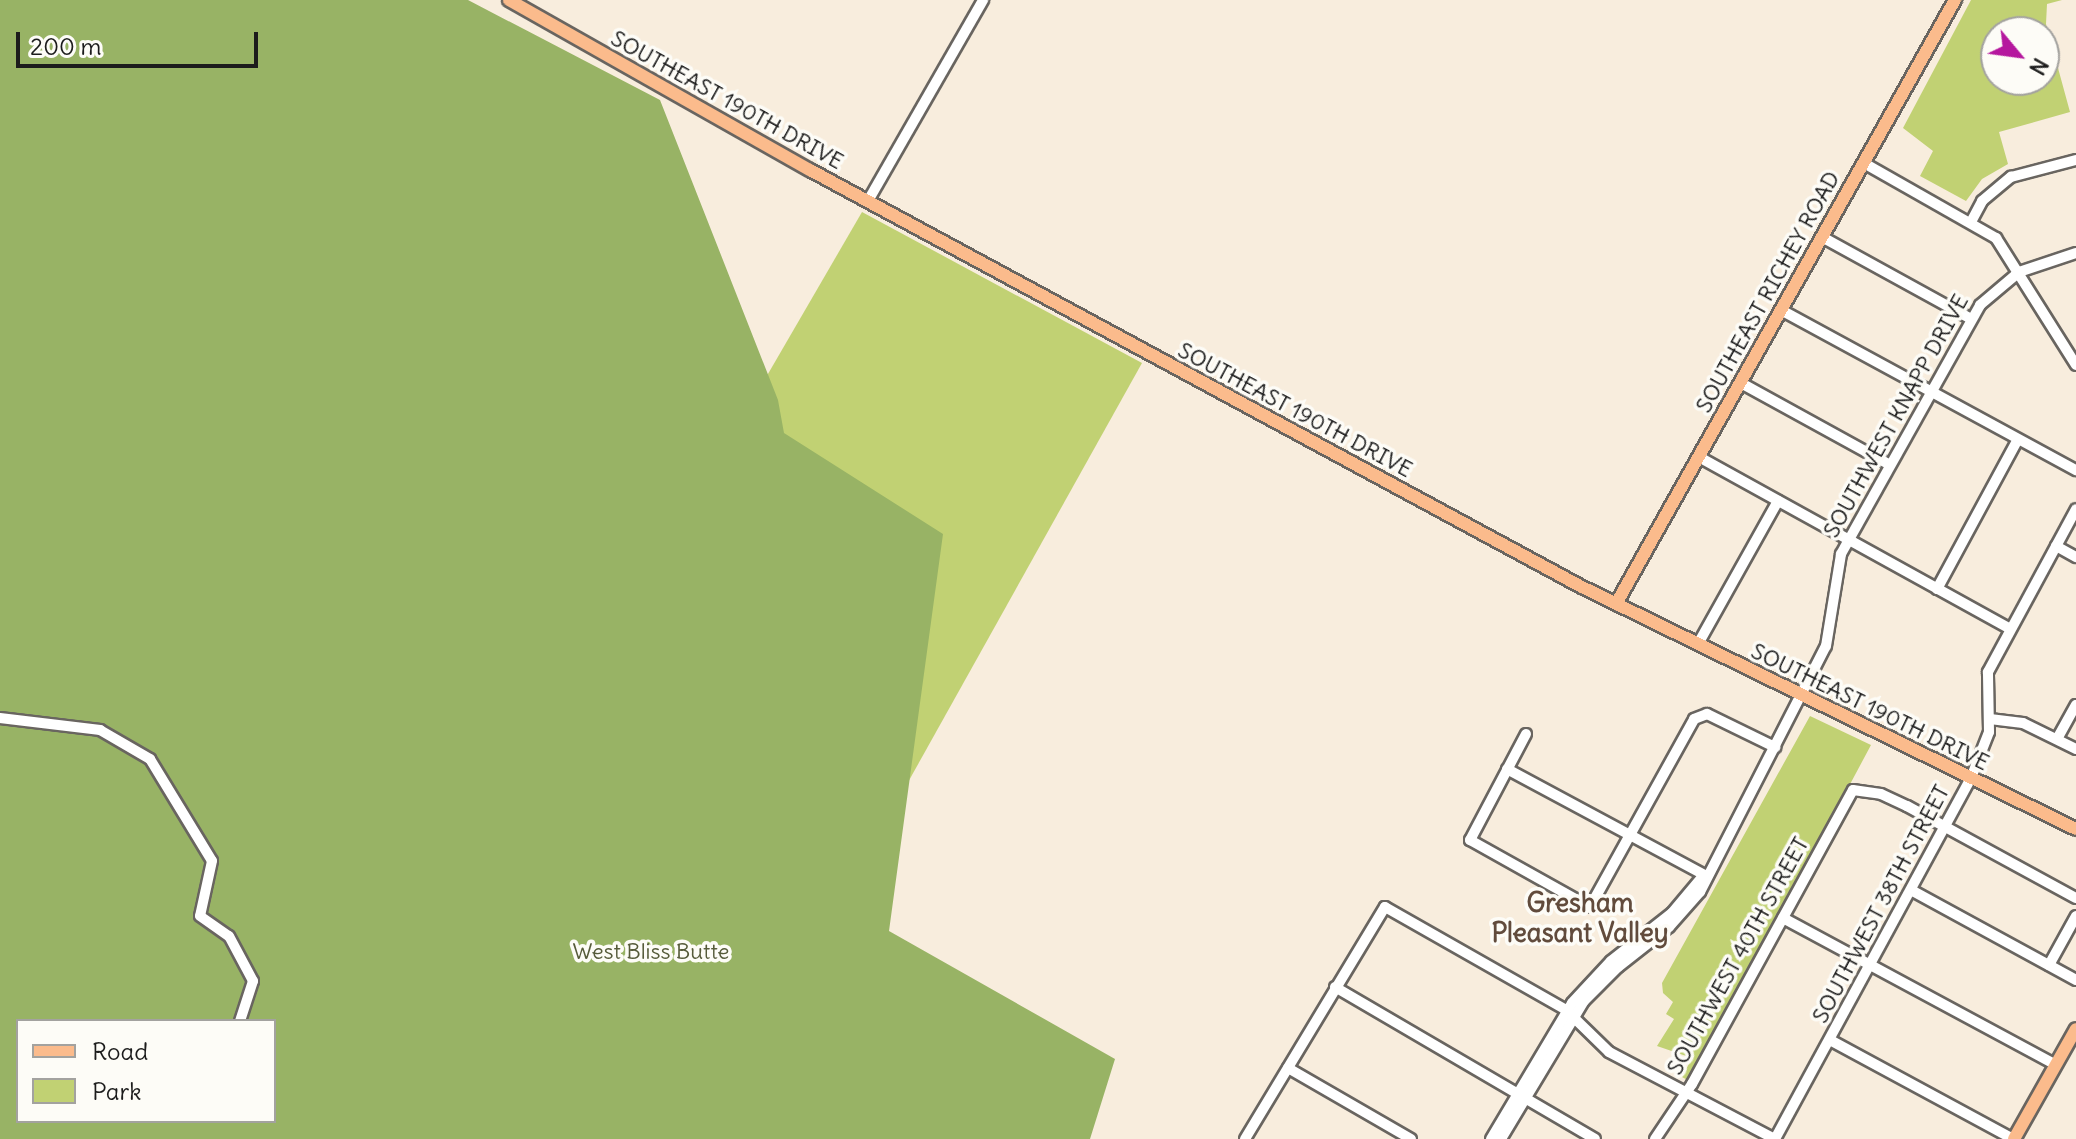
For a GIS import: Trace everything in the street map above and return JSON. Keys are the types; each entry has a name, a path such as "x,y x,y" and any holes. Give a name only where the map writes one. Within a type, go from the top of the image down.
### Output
{"main road":[{"name":"SOUTHEAST 190TH DRIVE","path":"509,0 868,201 1616,604 2076,829"},
{"name":"SOUTHEAST RICHEY ROAD","path":"1616,604 1955,0"},
{"path":"2016,1138 2076,1029"}],"street":[{"path":"868,201 983,0"},
{"path":"1971,222 1982,201 2011,177 2076,160"},
{"path":"1864,163 1996,238 2076,365"},
{"path":"1822,237 1971,319"},
{"name":"SOUTHWEST KNAPP DRIVE","path":"1522,1093 1570,1013 1610,974 1682,915 1775,747 1828,639 1834,575 1848,540 1971,319 1990,291 2019,272 2076,253"},
{"path":"1781,310 2076,470"},
{"path":"1741,383 1890,465"},
{"path":"1937,589 2018,439"},
{"path":"1699,457 2010,629"},
{"path":"1698,644 1778,501"},
{"name":"SOUTHWEST 38TH STREET","path":"1775,1139 1971,778 1990,719 1988,672 2076,509"},
{"path":"2056,546 2076,557"},
{"path":"2057,739 2076,705"},
{"path":"1526,734 1470,840 1592,907 1700,714 1775,747"},
{"path":"0,718 100,730 150,759 212,861 200,916 229,936 250,973 253,989 241,1019"},
{"path":"1990,719 2023,723 2076,749"},
{"path":"1507,769 1705,875"},
{"name":"SOUTHWEST 40TH STREET","path":"1655,1139 1685,1091 1853,790 1881,794 1945,826"},
{"path":"1945,826 2076,898"},
{"path":"1911,890 2076,980"},
{"path":"1245,1139 1385,907 1570,1013 1609,1052 1775,1139"},
{"path":"2049,965 2076,916"},
{"path":"1783,918 2056,1065"},
{"path":"1335,987 1522,1093 1595,1139"},
{"path":"1830,1040 2016,1138"},
{"path":"1288,1068 1411,1139"},
{"path":"1491,1139 1522,1093"},
{"path":"1501,1139 1522,1093"}],"green space":[{"path":"0,0 468,0 660,100 778,400 784,433 943,534 889,931 1115,1059 1090,1139 0,1139"},
{"path":"1971,0 2062,0 2047,4 2046,16 1980,16 1980,96 2060,96 2060,75 2070,112 1999,132 2008,164 1982,179 1966,201 1920,176 1933,151 1903,128"},
{"name":"West Bliss Butte","path":"862,212 1142,363 835,913 324,1139"},
{"path":"1810,716 1871,745 1691,1082 1682,1077 1692,1058 1657,1046 1674,1019 1666,1014 1673,1002 1663,993 1662,983"}],"district":[{"name":"Gresham Pleasant Valley","path":"1580,918"}]}
